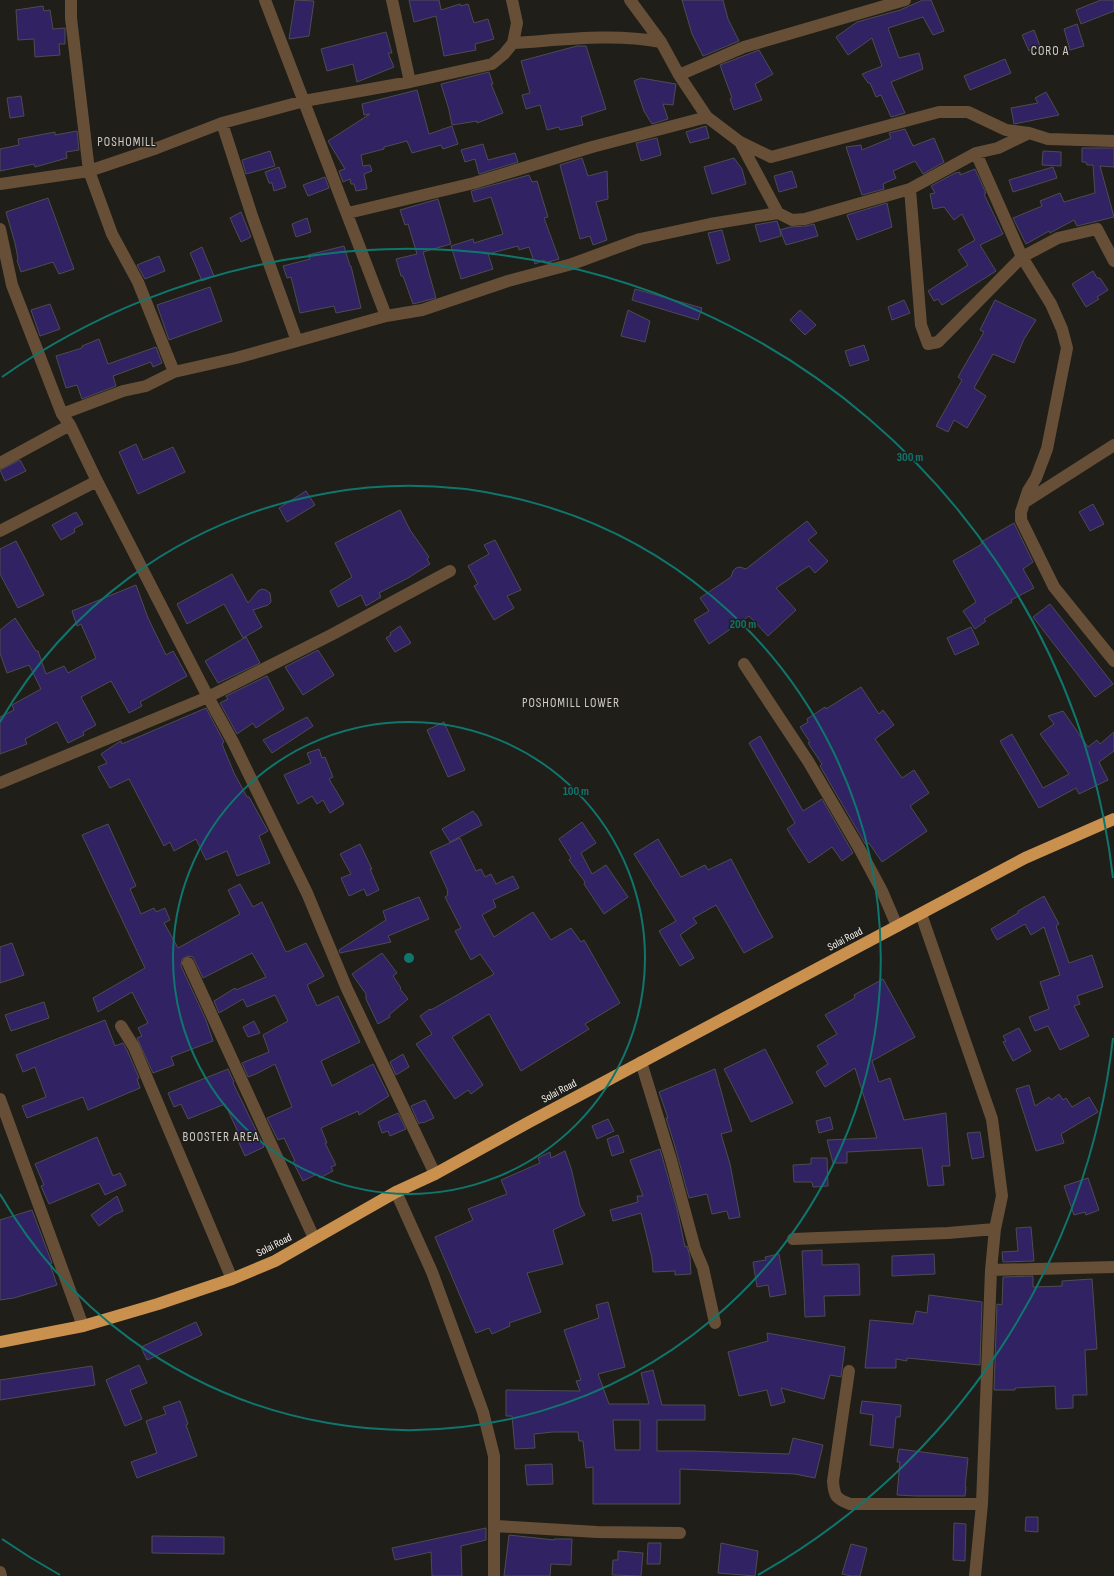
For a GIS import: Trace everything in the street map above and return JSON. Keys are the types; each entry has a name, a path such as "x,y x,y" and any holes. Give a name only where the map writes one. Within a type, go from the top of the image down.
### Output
{"highway":[{"name":"Solai Road","path":"0,1342 83,1326 158,1304 232,1279 275,1260 396,1192 435,1174 641,1062 1025,858 1114,819"}],"street":[{"path":"71,0 71,18 89,171 112,234 138,282 174,372"},
{"path":"265,0 348,213 386,316"},
{"path":"392,0 410,82"},
{"path":"0,184 89,171 157,148 222,123 304,101 410,82 492,64 504,54 513,43 516,24 512,0"},
{"path":"630,0 661,42 679,75 708,117 740,142 771,157 939,112 968,112 1006,130 1030,132 1048,139 1114,141"},
{"path":"679,75 744,47 905,0"},
{"path":"513,43 588,38 639,38 661,42"},
{"path":"348,213 474,183 592,147 708,117"},
{"path":"222,123 252,216 297,341"},
{"path":"740,142 778,213 792,220 805,218 910,189 976,153 998,148 1030,132"},
{"path":"976,153 1022,257 1051,304 1062,329 1067,348 1046,449 1036,478 1028,491 1021,512 1021,520 1054,587 1114,661"},
{"path":"910,189 921,325 928,344 938,342 1022,257 1058,238 1097,229 1114,261"},
{"path":"62,414 123,391 146,386 174,372 236,358 386,316 422,310 508,281 572,264 640,238 710,224 778,213"},
{"path":"0,229 12,285 62,414 70,425 97,481 208,697 233,742 308,893 347,989 435,1174"},
{"path":"0,463 70,425"},
{"path":"1025,502 1114,445"},
{"path":"0,531 97,481"},
{"path":"0,783 208,697 332,635 450,571"},
{"path":"744,664 808,761 851,835 882,891 896,926"},
{"path":"921,914 992,1119 1002,1196 995,1229 991,1270 982,1504 975,1576"},
{"path":"188,962 314,1238"},
{"path":"121,1026 134,1047 232,1279"},
{"path":"641,1062 671,1160 695,1250 703,1268 715,1323"},
{"path":"0,1098 83,1326"},
{"path":"396,1192 432,1272 483,1412 494,1456 494,1576"},
{"path":"793,1239 948,1233 995,1229"},
{"path":"991,1270 1114,1267"},
{"path":"849,1371 832,1481 834,1493 840,1500 850,1504 982,1504"},
{"path":"494,1526 597,1532 680,1533"},
{"path":"0,1572 1,1576"}],"building":[{"path":"295,0 314,1 309,36 289,39"},
{"path":"409,0 439,0 441,10 460,4 461,6 468,4 474,23 488,19 494,39 475,44 476,50 444,56 436,16 414,22"},
{"path":"682,0 723,0 728,19 739,41 703,56 692,34"},
{"path":"923,0 931,0 944,31 933,35 923,17 888,28 899,58 919,53 923,69 891,82 905,113 891,117 881,95 876,97 870,83 868,83 862,74 882,66 872,38 848,55 836,37 857,22 900,10"},
{"path":"1101,0 1114,0 1114,11 1081,24 1076,10"},
{"path":"43,6 44,11 50,10 53,29 65,28 65,44 59,44 60,55 35,57 34,39 18,40 16,10"},
{"path":"1077,24 1084,46 1070,50 1064,29"},
{"path":"1034,30 1040,46 1029,51 1022,35"},
{"path":"386,32 392,53 388,53 394,67 357,82 353,64 327,71 321,49"},
{"path":"577,46 586,46 606,109 581,117 583,125 560,130 559,127 547,130 540,105 526,109 522,95 530,93 521,61"},
{"path":"759,50 773,74 755,84 762,100 734,110 730,99 732,98 720,65"},
{"path":"1005,59 1011,73 970,90 964,76"},
{"path":"489,72 493,84 491,84 503,113 477,123 477,121 452,125 441,84"},
{"path":"641,78 676,84 673,105 663,104 668,119 652,124 644,111 634,81"},
{"path":"417,90 429,134 452,126 458,144 443,149 441,145 412,153 407,141 384,147 384,149 361,155 363,166 370,165 372,171 364,174 367,189 356,191 354,184 351,184 350,179 343,182 339,171 345,169 328,141 370,114 364,115 362,104"},
{"path":"1046,92 1059,115 1014,124 1011,108 1038,103 1035,98"},
{"path":"21,96 24,116 10,118 7,98"},
{"path":"706,126 709,138 690,143 686,132"},
{"path":"905,129 913,146 934,138 944,162 923,174 915,161 893,171 896,178 883,184 884,189 862,195 846,147 861,145 862,150 891,138 889,133"},
{"path":"77,131 79,150 66,152 67,158 35,167 34,164 0,171 0,149 19,145 18,139 55,132 55,135"},
{"path":"657,138 661,155 641,161 636,143"},
{"path":"483,144 488,160 515,153 518,162 479,174 475,159 465,162 461,150"},
{"path":"1082,148 1114,148 1114,167 1100,166 1114,217 1077,226 1074,220 1050,233 1049,231 1026,244 1013,218 1042,206 1040,201 1060,193 1064,202 1095,193 1093,165 1087,165 1086,162 1082,162"},
{"path":"270,151 275,166 246,174 242,160"},
{"path":"1043,151 1061,152 1061,166 1042,165"},
{"path":"582,158 588,176 607,171 608,199 596,202 607,240 593,245 590,236 580,239 560,165"},
{"path":"734,158 742,169 746,184 712,194 704,167"},
{"path":"279,167 286,187 274,191 272,183 269,183 265,172"},
{"path":"1053,167 1057,178 1013,192 1009,180"},
{"path":"975,169 986,193 984,194 1003,234 980,245 996,271 942,305 938,299 934,301 928,291 968,265 958,250 975,240 962,214 954,220 944,207 933,209 930,194 935,193 931,186 955,173 960,172 960,175"},
{"path":"792,171 797,187 779,192 774,176"},
{"path":"529,175 532,182 537,181 548,217 544,218 559,259 545,263 544,260 535,264 529,247 519,250 518,246 488,254 493,269 461,279 451,246 473,239 474,243 503,234 491,197 474,202 471,191"},
{"path":"325,177 329,188 308,196 303,185"},
{"path":"48,198 74,269 59,274 53,262 21,272 17,260 15,243 6,212"},
{"path":"438,199 451,244 423,252 436,298 413,304 403,276 401,276 396,259 417,254 408,224 405,225 400,210"},
{"path":"887,203 892,227 857,240 847,215"},
{"path":"241,212 251,237 241,242 230,218"},
{"path":"307,218 311,232 296,237 292,224"},
{"path":"777,221 781,236 760,242 755,225"},
{"path":"814,224 818,236 786,245 780,230 790,227"},
{"path":"722,230 730,260 717,264 708,233"},
{"path":"344,246 351,266 361,308 336,313 334,306 300,313 291,277 287,278 283,266 310,259 308,255"},
{"path":"202,247 214,276 202,281 190,253"},
{"path":"159,256 165,271 145,279 137,265"},
{"path":"1093,271 1108,290 1097,297 1099,299 1086,307 1072,284"},
{"path":"210,287 222,321 169,340 157,305"},
{"path":"635,289 702,308 698,320 632,300"},
{"path":"904,300 910,313 892,320 888,307"},
{"path":"995,300 1036,320 1024,339 1014,363 993,354 974,388 986,396 967,428 954,420 948,432 936,426 962,380 958,377 984,332 980,330"},
{"path":"50,304 60,329 40,336 31,310"},
{"path":"628,310 650,321 645,342 621,336"},
{"path":"800,310 816,325 805,335 790,320"},
{"path":"99,339 108,364 156,347 162,363 153,367 151,362 113,376 116,386 82,399 77,385 66,388 56,356 82,348 82,346"},
{"path":"864,345 869,360 850,366 845,351"},
{"path":"136,444 143,460 173,447 185,472 138,494 119,452"},
{"path":"20,460 26,471 5,481 0,470"},
{"path":"306,491 315,505 287,522 279,508"},
{"path":"1093,504 1104,524 1090,531 1079,512"},
{"path":"400,510 410,530 429,557 427,559 430,564 408,578 379,593 381,597 366,606 361,595 338,607 330,591 352,577 335,543"},
{"path":"76,512 83,524 74,529 75,532 61,540 52,525"},
{"path":"807,521 817,533 808,540 828,561 815,573 809,566 776,588 796,610 768,636 749,616 709,644 694,620 709,611 700,598 731,577 736,568 740,567 746,569"},
{"path":"1014,523 1033,562 1023,569 1034,588 1011,600 1012,602 984,619 986,621 975,629 963,611 976,602 953,561 982,544 981,542"},
{"path":"495,540 521,590 507,596 514,608 494,620 474,586 478,584 468,566 489,554 484,545"},
{"path":"16,541 44,595 18,608 0,574 0,549"},
{"path":"232,574 248,603 258,591 262,589 270,593 271,602 268,605 253,610 262,627 243,638 224,604 187,624 177,604"},
{"path":"136,585 148,618 166,655 173,651 187,676 140,702 142,706 129,713 111,681 81,697 96,725 83,732 84,735 68,743 57,722 25,739 27,744 0,754 0,717 14,710 12,705 41,689 29,665 7,673 0,653 0,630 15,618 36,651 38,651 46,674 64,666 68,673 96,658 81,624 77,626 72,611"},
{"path":"1050,604 1113,684 1095,697 1033,617"},
{"path":"400,626 411,643 395,652 386,638"},
{"path":"971,627 979,644 955,655 947,638"},
{"path":"246,637 260,663 218,683 205,661"},
{"path":"318,650 334,675 303,695 285,667"},
{"path":"267,676 284,709 256,728 253,723 237,734 220,703 228,699 226,696"},
{"path":"861,687 879,714 883,710 894,725 875,739 902,778 914,770 929,793 910,806 927,831 882,862 869,843 866,845 820,766 822,764 808,743 810,742 800,727 808,722 807,719 825,707 826,709"},
{"path":"206,708 224,742 222,744 234,773 268,831 259,836 270,863 237,876 227,851 206,860 196,839 174,851 170,842 164,846 129,779 110,788 98,767 107,763 101,754 119,742 121,741 122,744"},
{"path":"1063,711 1088,747 1097,740 1100,744 1114,732 1114,751 1099,762 1108,780 1079,794 1076,788 1039,808 1000,741 1012,734 1043,788 1069,774 1040,734 1054,724 1048,716"},
{"path":"307,717 313,726 272,753 263,740"},
{"path":"444,722 465,770 448,777 427,730"},
{"path":"760,736 803,811 822,799 853,853 842,861 832,847 809,863 787,829 795,823 749,743"},
{"path":"319,749 322,758 325,757 333,777 329,779 344,804 330,813 323,800 317,804 312,796 298,804 284,775 311,763 307,753"},
{"path":"473,811 482,825 450,842 442,829"},
{"path":"582,822 596,843 581,853 592,874 606,865 628,897 604,914 584,884 585,882 569,860 571,858 559,839"},
{"path":"108,824 136,886 130,889 141,914 154,908 156,912 165,908 170,920 164,923 178,948 240,914 228,890 240,884 253,907 262,902 287,952 306,943 324,976 307,985 317,1006 338,996 360,1042 321,1061 332,1086 373,1064 389,1096 359,1115 358,1111 321,1128 327,1143 325,1143 336,1165 331,1167 333,1171 320,1178 317,1174 303,1181 293,1162 295,1161 284,1138 278,1140 267,1118 292,1107 275,1064 248,1077 242,1063 269,1052 263,1035 288,1021 275,995 247,1007 243,999 219,1013 214,1001 235,988 236,990 266,977 252,953 203,978 193,957 188,956 182,959 181,966 206,1020 213,1041 171,1057 174,1065 153,1073 137,1038 142,1036 138,1028 148,1023 132,992 98,1012 93,998 145,968 82,835"},
{"path":"460,838 476,871 481,869 485,877 491,874 496,884 513,876 519,888 493,900 496,907 482,915 494,937 533,912 551,940 571,928 581,942 584,940 620,1003 585,1024 589,1029 521,1071 489,1014 452,1037 483,1085 471,1094 468,1090 455,1099 416,1044 432,1034 420,1016 494,974 480,954 471,960 455,931 461,928 445,897 448,895 448,891 430,852"},
{"path":"658,839 681,877 705,865 708,870 731,859 773,937 744,953 716,905 693,918 697,923 680,935 694,958 680,966 659,931 676,921 634,854"},
{"path":"360,844 372,869 370,869 379,890 367,896 364,889 349,896 341,878 351,874 340,854"},
{"path":"1044,896 1059,924 1056,926 1069,963 1092,955 1103,987 1077,996 1080,1004 1074,1006 1089,1036 1060,1050 1048,1026 1035,1031 1029,1017 1049,1009 1040,982 1060,975 1044,927 1031,935 1025,924 997,940 991,929"},
{"path":"419,897 429,919 388,936 391,942 340,953 339,950 386,920 383,911"},
{"path":"12,943 24,975 0,983 0,947"},
{"path":"382,953 397,973 393,976 401,988 400,989 408,999 389,1015 390,1017 378,1024 366,999 366,994 352,974"},
{"path":"883,979 915,1037 872,1061 879,1082 890,1078 904,1120 946,1113 950,1166 942,1166 944,1185 928,1186 922,1148 847,1152 847,1163 833,1163 827,1140 877,1138 855,1068 825,1087 816,1072 828,1064 817,1046 837,1034 825,1015 855,998 854,995"},
{"path":"44,1002 49,1018 11,1031 5,1015"},
{"path":"105,1020 115,1046 123,1043 127,1050 139,1078 137,1079 140,1088 88,1110 83,1097 27,1118 22,1106 46,1097 35,1067 23,1072 16,1055"},
{"path":"254,1021 260,1033 248,1037 243,1027"},
{"path":"1019,1028 1031,1051 1013,1061 1003,1042 1006,1041 1003,1036"},
{"path":"765,1049 793,1103 751,1122 724,1069"},
{"path":"403,1054 409,1067 396,1075 390,1062"},
{"path":"228,1069 234,1082 233,1083 264,1147 245,1156 235,1134 238,1132 225,1104 188,1119 181,1104 174,1107 168,1093"},
{"path":"715,1069 732,1131 721,1134 730,1164 740,1217 729,1219 727,1211 712,1214 707,1194 689,1198 666,1118 668,1118 659,1092"},
{"path":"1029,1085 1035,1106 1049,1097 1051,1100 1059,1094 1063,1100 1066,1098 1072,1107 1089,1097 1098,1112 1061,1134 1064,1143 1036,1151 1016,1089"},
{"path":"425,1100 434,1118 419,1124 411,1106"},
{"path":"398,1113 406,1129 390,1136 388,1131 382,1133 378,1122"},
{"path":"830,1117 833,1129 819,1133 816,1121"},
{"path":"608,1119 614,1131 597,1139 592,1126"},
{"path":"980,1132 984,1157 972,1159 967,1133"},
{"path":"618,1135 624,1152 612,1156 607,1139"},
{"path":"97,1137 113,1176 120,1173 126,1185 105,1195 99,1183 49,1204 41,1186 44,1185 35,1164"},
{"path":"660,1149 677,1209 685,1247 687,1246 690,1257 691,1274 675,1275 675,1271 653,1272 652,1258 641,1213 613,1221 610,1210 638,1202 637,1196 643,1196 630,1160"},
{"path":"565,1151 571,1168 580,1206 585,1215 553,1230 563,1264 527,1273 541,1312 509,1323 510,1326 492,1334 489,1328 476,1333 435,1237 473,1220 468,1209 507,1194 501,1180 540,1163 538,1158 550,1152 551,1158"},
{"path":"811,1158 827,1158 828,1186 813,1187 812,1182 794,1182 793,1165 811,1164"},
{"path":"1088,1178 1099,1210 1086,1215 1085,1212 1074,1215 1064,1186"},
{"path":"117,1196 123,1211 114,1215 99,1226 91,1215"},
{"path":"32,1210 52,1263 50,1264 57,1285 14,1298 0,1300 0,1220"},
{"path":"1031,1227 1034,1261 1003,1262 1002,1252 1018,1251 1016,1228"},
{"path":"822,1250 822,1265 859,1264 860,1295 824,1296 825,1316 805,1317 802,1251"},
{"path":"779,1254 786,1294 770,1297 768,1285 757,1287 753,1262 766,1260 765,1257"},
{"path":"934,1254 935,1274 892,1276 892,1256"},
{"path":"1033,1276 1033,1287 1062,1286 1062,1281 1092,1279 1097,1349 1085,1350 1087,1395 1073,1395 1073,1408 1056,1409 1055,1386 1015,1388 1015,1390 994,1390 997,1304 1002,1305 1003,1277"},
{"path":"929,1295 982,1302 980,1365 907,1358 907,1361 896,1359 896,1368 865,1368 870,1320 913,1324 916,1311 927,1313"},
{"path":"608,1302 625,1367 598,1374 609,1404 649,1404 641,1373 653,1370 662,1405 705,1405 705,1420 657,1420 657,1451 789,1454 793,1438 823,1445 815,1478 795,1474 680,1469 680,1504 593,1504 593,1467 586,1468 583,1441 579,1441 578,1432 534,1434 535,1448 515,1449 512,1416 506,1416 506,1390 580,1391 576,1381 581,1380 564,1330 599,1318 596,1305","holes":["613,1420 640,1420 640,1450 615,1450"]},
{"path":"196,1322 202,1335 147,1360 141,1347"},
{"path":"767,1333 845,1347 841,1377 830,1375 824,1399 781,1388 785,1402 771,1406 767,1390 739,1396 728,1352 768,1341"},
{"path":"139,1365 147,1383 130,1390 142,1419 125,1426 106,1380"},
{"path":"92,1366 95,1385 0,1400 0,1380"},
{"path":"180,1401 188,1424 186,1425 197,1456 137,1478 131,1462 157,1453 146,1421 166,1414 163,1407"},
{"path":"862,1401 901,1405 900,1417 896,1417 893,1448 870,1445 873,1415 860,1413"},
{"path":"899,1449 968,1458 965,1496 897,1495 900,1462 897,1462"},
{"path":"552,1464 553,1484 527,1485 525,1465"},
{"path":"1026,1517 1038,1517 1038,1532 1025,1531"},
{"path":"954,1523 966,1524 965,1561 953,1560"},
{"path":"486,1528 486,1540 461,1546 462,1576 432,1576 431,1552 395,1560 392,1548"},
{"path":"509,1535 554,1540 572,1539 571,1565 551,1564 550,1576 504,1576"},
{"path":"152,1536 224,1537 224,1554 152,1553"},
{"path":"648,1543 661,1543 660,1564 647,1564"},
{"path":"721,1543 758,1551 755,1576 718,1573"},
{"path":"851,1544 867,1548 860,1576 842,1574"},
{"path":"618,1551 643,1553 641,1576 612,1575 613,1560 618,1560"}],"district":[{"name":"CORO A","path":"1050,51"},
{"name":"POSHOMILL","path":"127,142"},
{"name":"POSHOMILL LOWER","path":"571,703"},
{"name":"BOOSTER AREA","path":"221,1137"}]}
